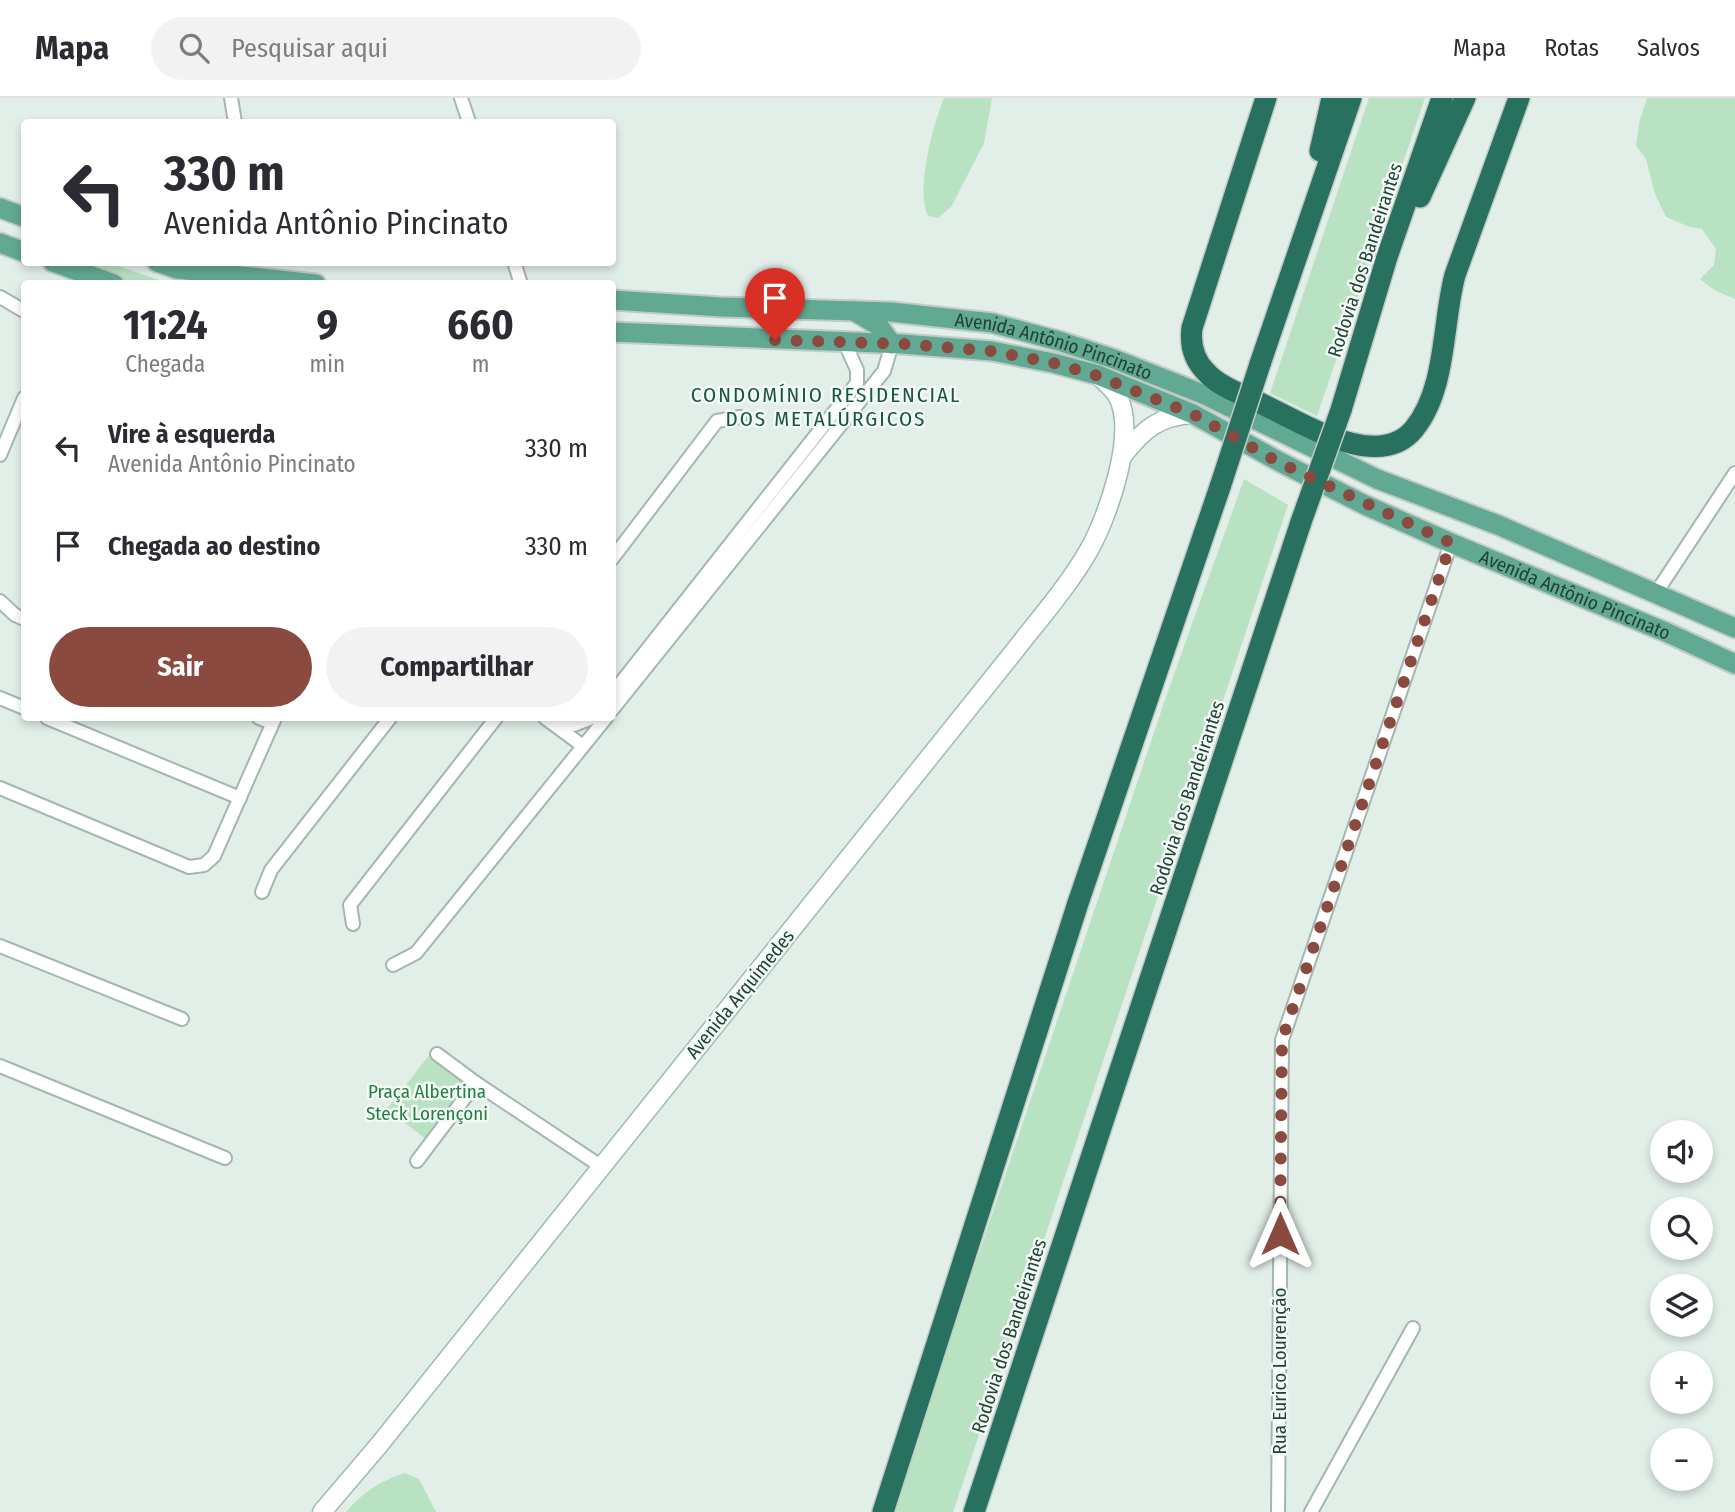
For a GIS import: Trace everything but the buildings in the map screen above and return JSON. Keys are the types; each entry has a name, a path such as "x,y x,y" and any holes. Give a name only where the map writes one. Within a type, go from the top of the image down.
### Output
{"highway":[{"path":"1266,98 1192,328 1194,355 1205,372 1223,385 1337,439 1376,446 1391,444 1406,436 1419,422 1431,395 1441,359 1449,298 1455,275 1519,98"},
{"path":"1296,256 1332,98"},
{"path":"883,1512 1078,903 1350,98"},
{"name":"Rodovia dos Bandeirantes","path":"974,1512 1301,522 1341,410 1387,257 1442,98"},
{"path":"1387,257 1425,189 1465,98"}],"main road":[{"path":"0,208 21,216"},
{"path":"0,243 21,251"},
{"path":"64,266 103,280"},
{"path":"168,266 286,280"},
{"name":"Avenida Antônio Pincinato","path":"616,300 721,307 852,310 992,323 1059,341 1114,359 1205,395 1377,479 1499,525 1735,628"},
{"path":"852,310 879,326 892,344"},
{"name":"Avenida Antônio Pincinato","path":"616,332 844,341 992,351 1053,363 1098,376 1193,414 1280,463 1451,543 1668,633 1735,664"},
{"name":"Avenida Arquimedes","path":"322,1512 602,1167 1049,606 1089,550 1109,504 1123,455 1119,398 1098,376"},
{"name":"Avenida Arquimedes","path":"1123,455 1137,438 1158,422 1174,415 1193,414"},
{"path":"1656,593 1653,602 1655,609 1668,633"},
{"path":"1710,652 1735,654"}],"street":[{"path":"231,98 234,119"},
{"path":"461,98 468,119"},
{"path":"0,297 21,309"},
{"path":"616,689 857,383 857,370 844,341"},
{"path":"616,705 884,371 892,344"},
{"path":"0,455 21,405"},
{"path":"616,554 717,421 740,417"},
{"path":"1656,593 1735,473"},
{"name":"Rua Eurico Lourenção","path":"1278,1512 1282,1040 1451,543"},
{"path":"0,601 21,618"},
{"path":"0,698 21,707"},
{"path":"54,721 240,798"},
{"path":"0,788 189,867 204,865 214,856 273,721"},
{"path":"261,892 271,870 388,721"},
{"path":"352,924 349,905 494,721"},
{"path":"549,721 583,746"},
{"path":"565,721 574,725 584,721"},
{"path":"393,965 416,953 604,721"},
{"path":"0,946 182,1019"},
{"path":"437,1054 602,1167"},
{"path":"0,1066 225,1158"},
{"path":"417,1161 476,1083"},
{"path":"1311,1512 1413,1328"}],"green space":[{"path":"944,98 992,98 984,143 951,207 938,218 928,216 923,190 927,157"},
{"path":"1369,98 1425,98 1317,416 1270,393"},
{"path":"1647,98 1735,98 1735,299 1714,290 1700,279 1714,265 1716,249 1702,229 1666,217 1655,194 1646,159 1636,146 1639,123"},
{"path":"85,266 119,266 158,280 125,280"},
{"path":"1244,479 1288,505 953,1512 892,1512 1168,691"},
{"name":"Praça Albertina Steck Lorençoni","path":"431,1053 476,1083 431,1143 387,1109"},
{"path":"405,1473 419,1479 436,1512 346,1512 372,1488"}],"district":[{"name":"CONDOMÍNIO RESIDENCIAL DOS METALÚRGICOS","path":"826,407"}],"route":[{"path":"775,340 844,341 992,351 1053,363 1098,376 1193,414 1280,463 1451,543 1282,1040 1280,1234"}]}
